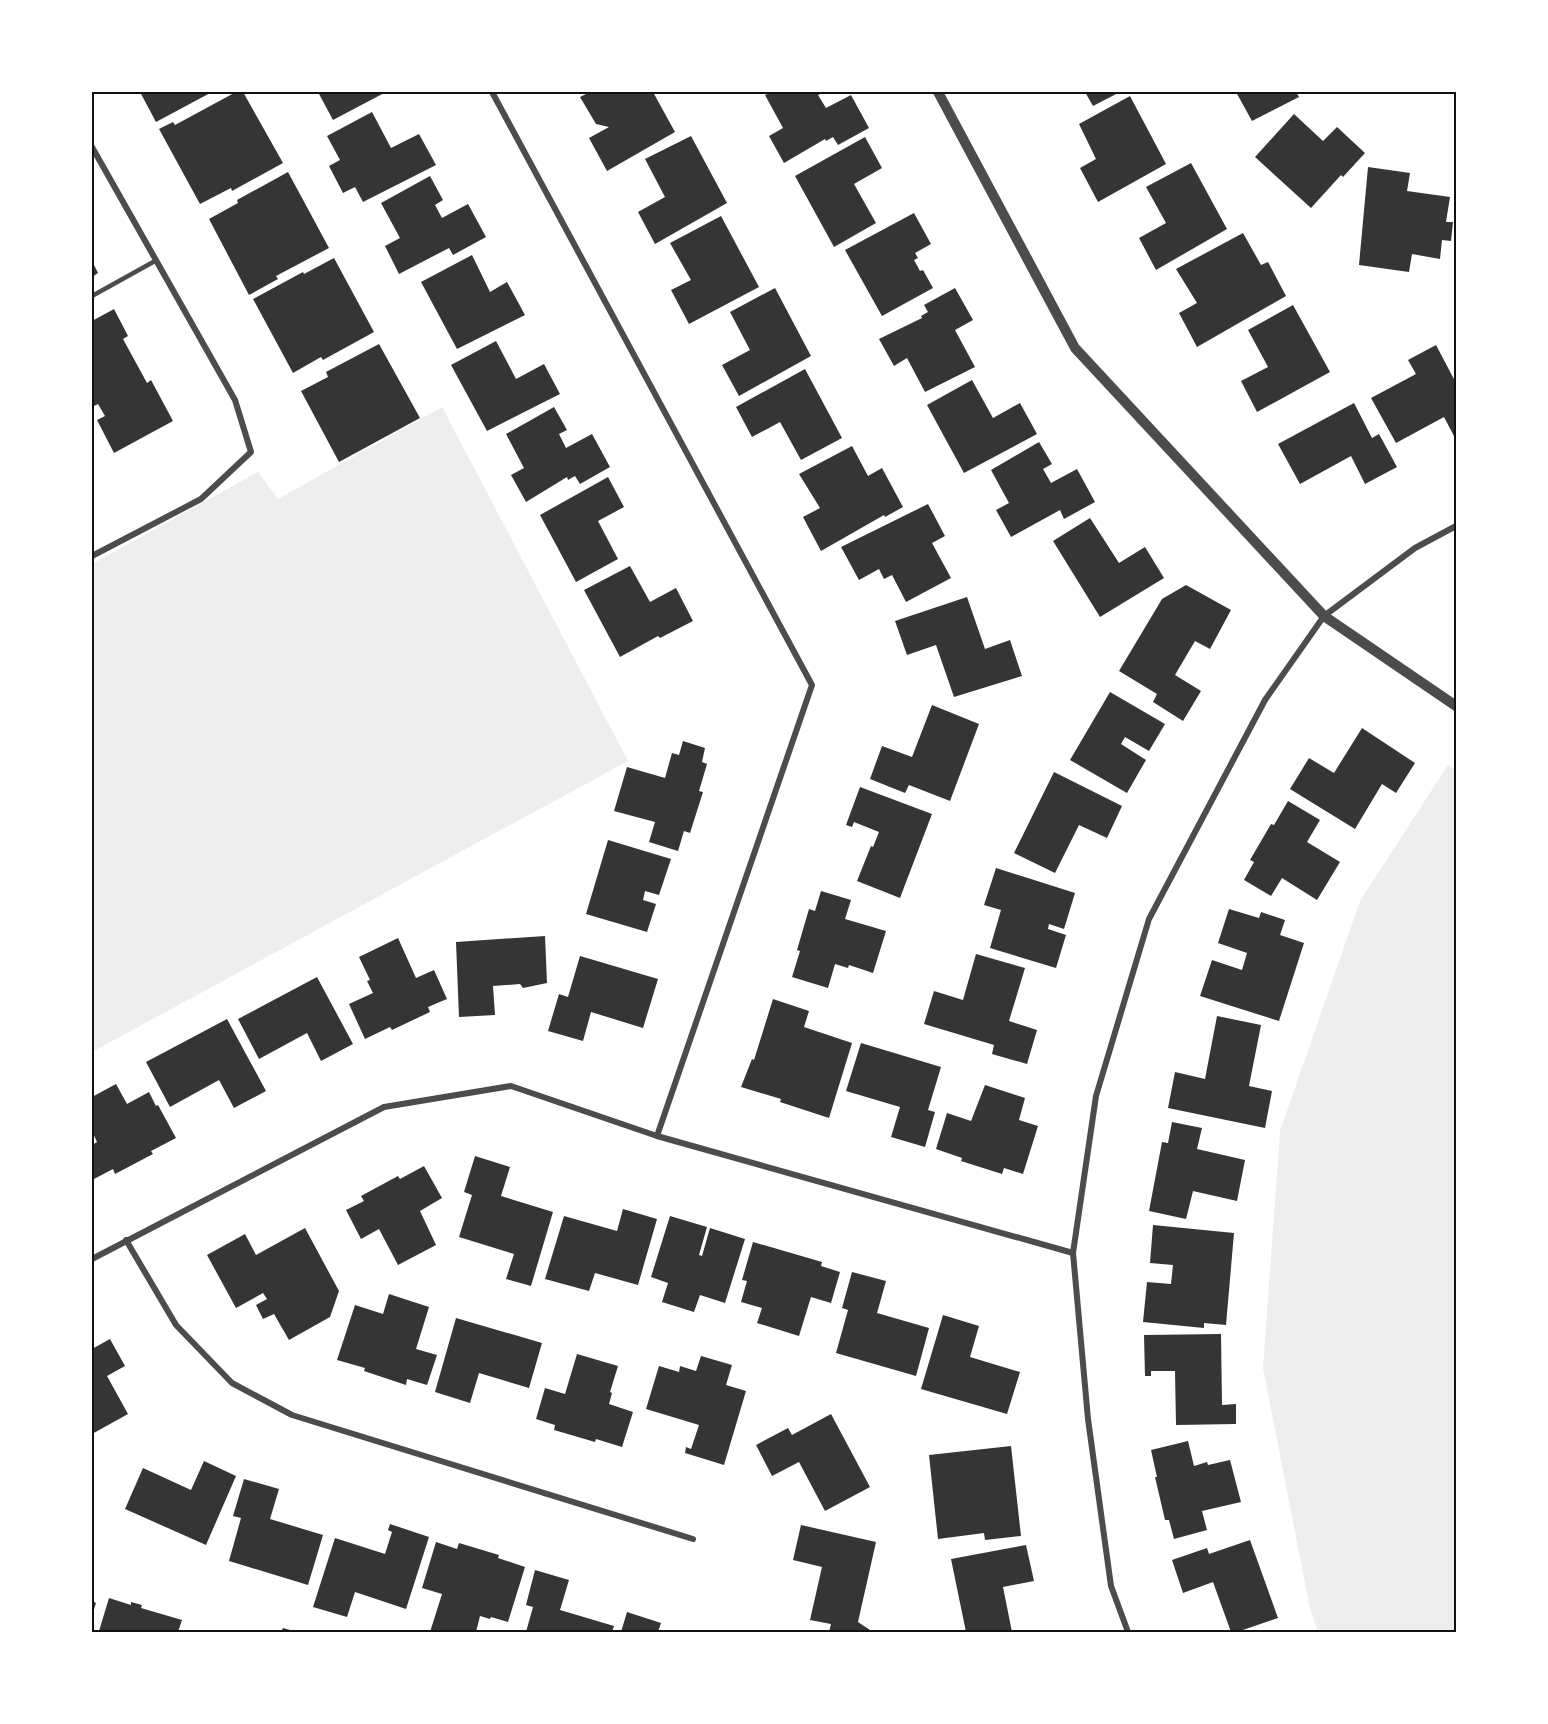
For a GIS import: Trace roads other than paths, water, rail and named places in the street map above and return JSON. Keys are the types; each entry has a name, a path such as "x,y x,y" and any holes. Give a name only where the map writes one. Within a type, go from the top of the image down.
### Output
{"street":[{"path":"492,92 812,685 657,1136"},
{"path":"938,92 1075,348 1324,616 1456,706"},
{"path":"92,147 235,400 251,452 201,499 92,556"},
{"path":"1128,1632 1111,1587 1088,1419 1073,1253 1096,1095 1149,919 1265,700 1324,616 1415,549 1456,526"},
{"path":"92,1259 384,1107 511,1086 657,1136 1073,1253"},
{"path":"126,1240 176,1325 232,1383 292,1415 693,1539"}],"lane":[{"path":"92,296 155,261"}]}
